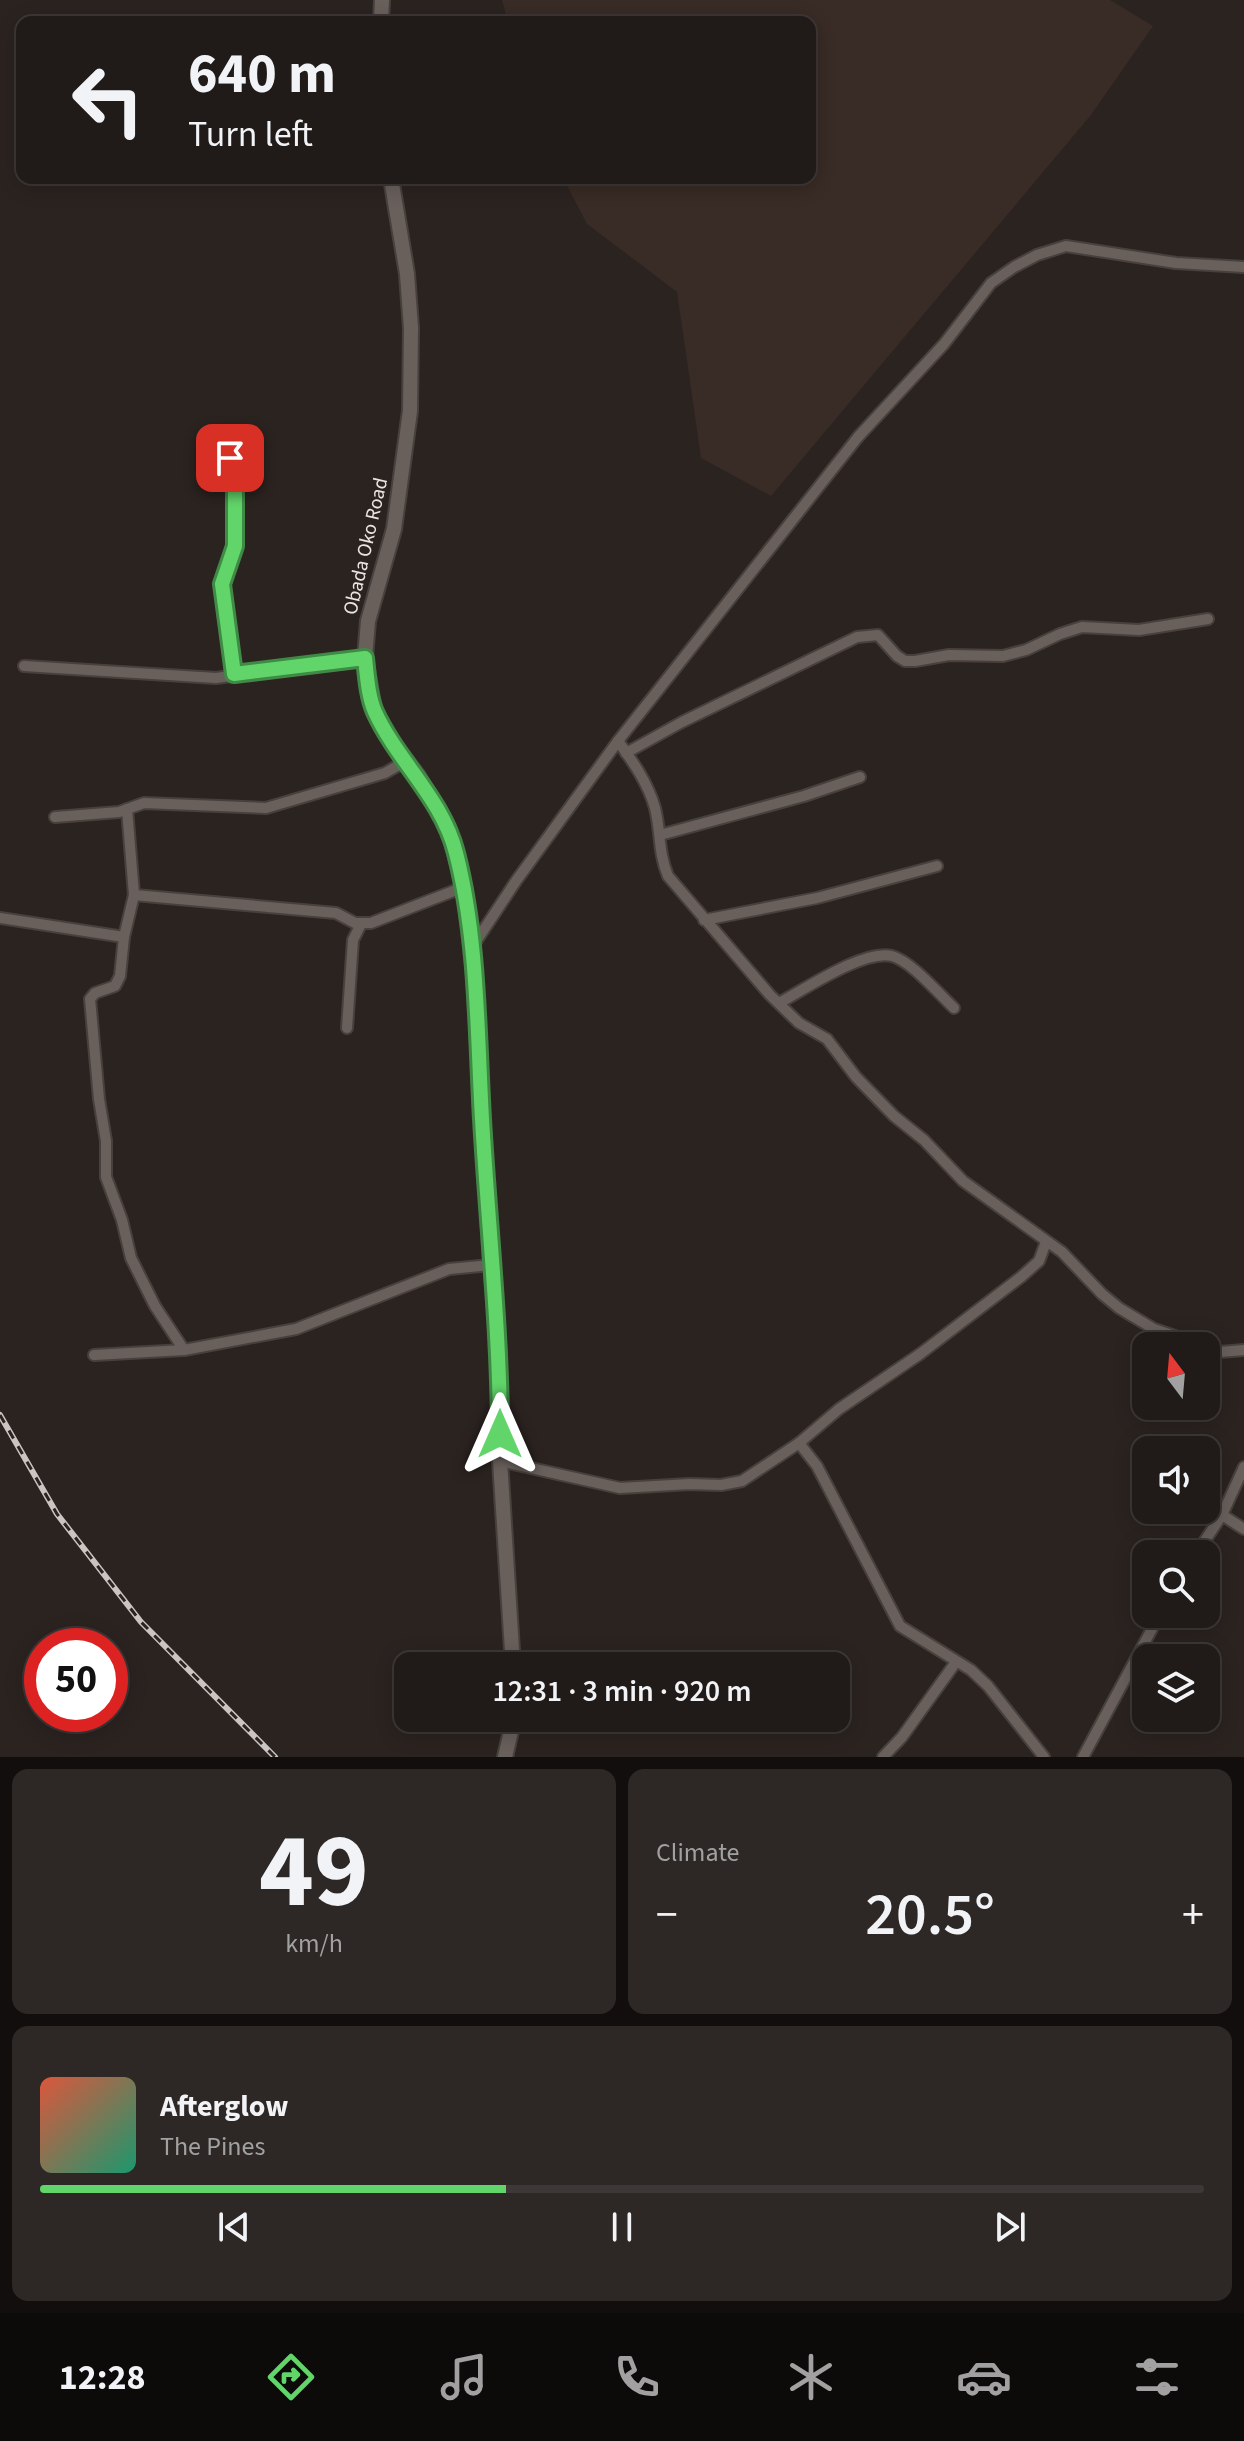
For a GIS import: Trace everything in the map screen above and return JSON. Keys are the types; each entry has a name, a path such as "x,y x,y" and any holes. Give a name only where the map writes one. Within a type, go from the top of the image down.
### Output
{"main road":[{"name":"Obada Oko Road","path":"392,184 407,274 411,328 410,411 394,529 368,621 365,658 374,710 448,827 464,887 499,1354 500,1461 512,1652"},
{"path":"505,1757 511,1732"}],"street":[{"path":"471,949 516,881 618,741 858,437 944,344 991,283 1025,261 1066,246 1176,263 1244,267"},
{"path":"216,452 230,458 235,465 235,546 222,584 234,674"},
{"path":"626,753 682,722 857,637 878,635 897,656 905,661 915,661 949,655 1003,656 1082,627 1139,630 1208,619"},
{"path":"24,666 216,678 365,658"},
{"path":"618,741 648,788 660,835 659,856 668,876 757,981 799,1023 827,1039 856,1077 963,1181 1062,1252 1119,1308 1163,1332"},
{"path":"55,817 127,809 144,803 266,808 385,773 406,761"},
{"path":"660,835 804,796 860,777"},
{"path":"127,809 134,895 118,982 111,989 95,993 90,999 106,1141 106,1177 122,1220 131,1258 155,1306 184,1350"},
{"path":"704,920 817,898 937,866"},
{"path":"134,895 336,913 361,924 371,923 464,887"},
{"path":"0,918 124,937"},
{"path":"347,1028 353,940 361,924"},
{"path":"779,1003 877,955 893,956 905,962 954,1008"},
{"path":"1039,1261 1046,1242"},
{"path":"500,1461 620,1488 721,1485 742,1481 920,1354 1039,1261 1062,1252"},
{"path":"94,1355 184,1350 296,1329 449,1269 491,1265"},
{"path":"1220,1352 1244,1350"},
{"path":"799,1443 817,1466 900,1626 971,1670 988,1686 1044,1757"},
{"path":"1205,1540 1222,1515 1244,1467"},
{"path":"1222,1515 1244,1529"},
{"path":"1083,1757 1152,1628"},
{"path":"883,1757 902,1737 956,1662"}],"shaded area":[{"path":"502,0 1110,0 1153,26 1091,115 771,496 701,458 677,292 587,224 566,184 816,184 816,16 506,16"}],"railway":[{"path":"0,1415 57,1514 141,1622 275,1757"}],"route":[{"path":"230,458 235,465 235,546 222,584 234,674 365,658 374,710 434,802 448,827 456,851 464,887 474,975 499,1354 500,1434"}]}
